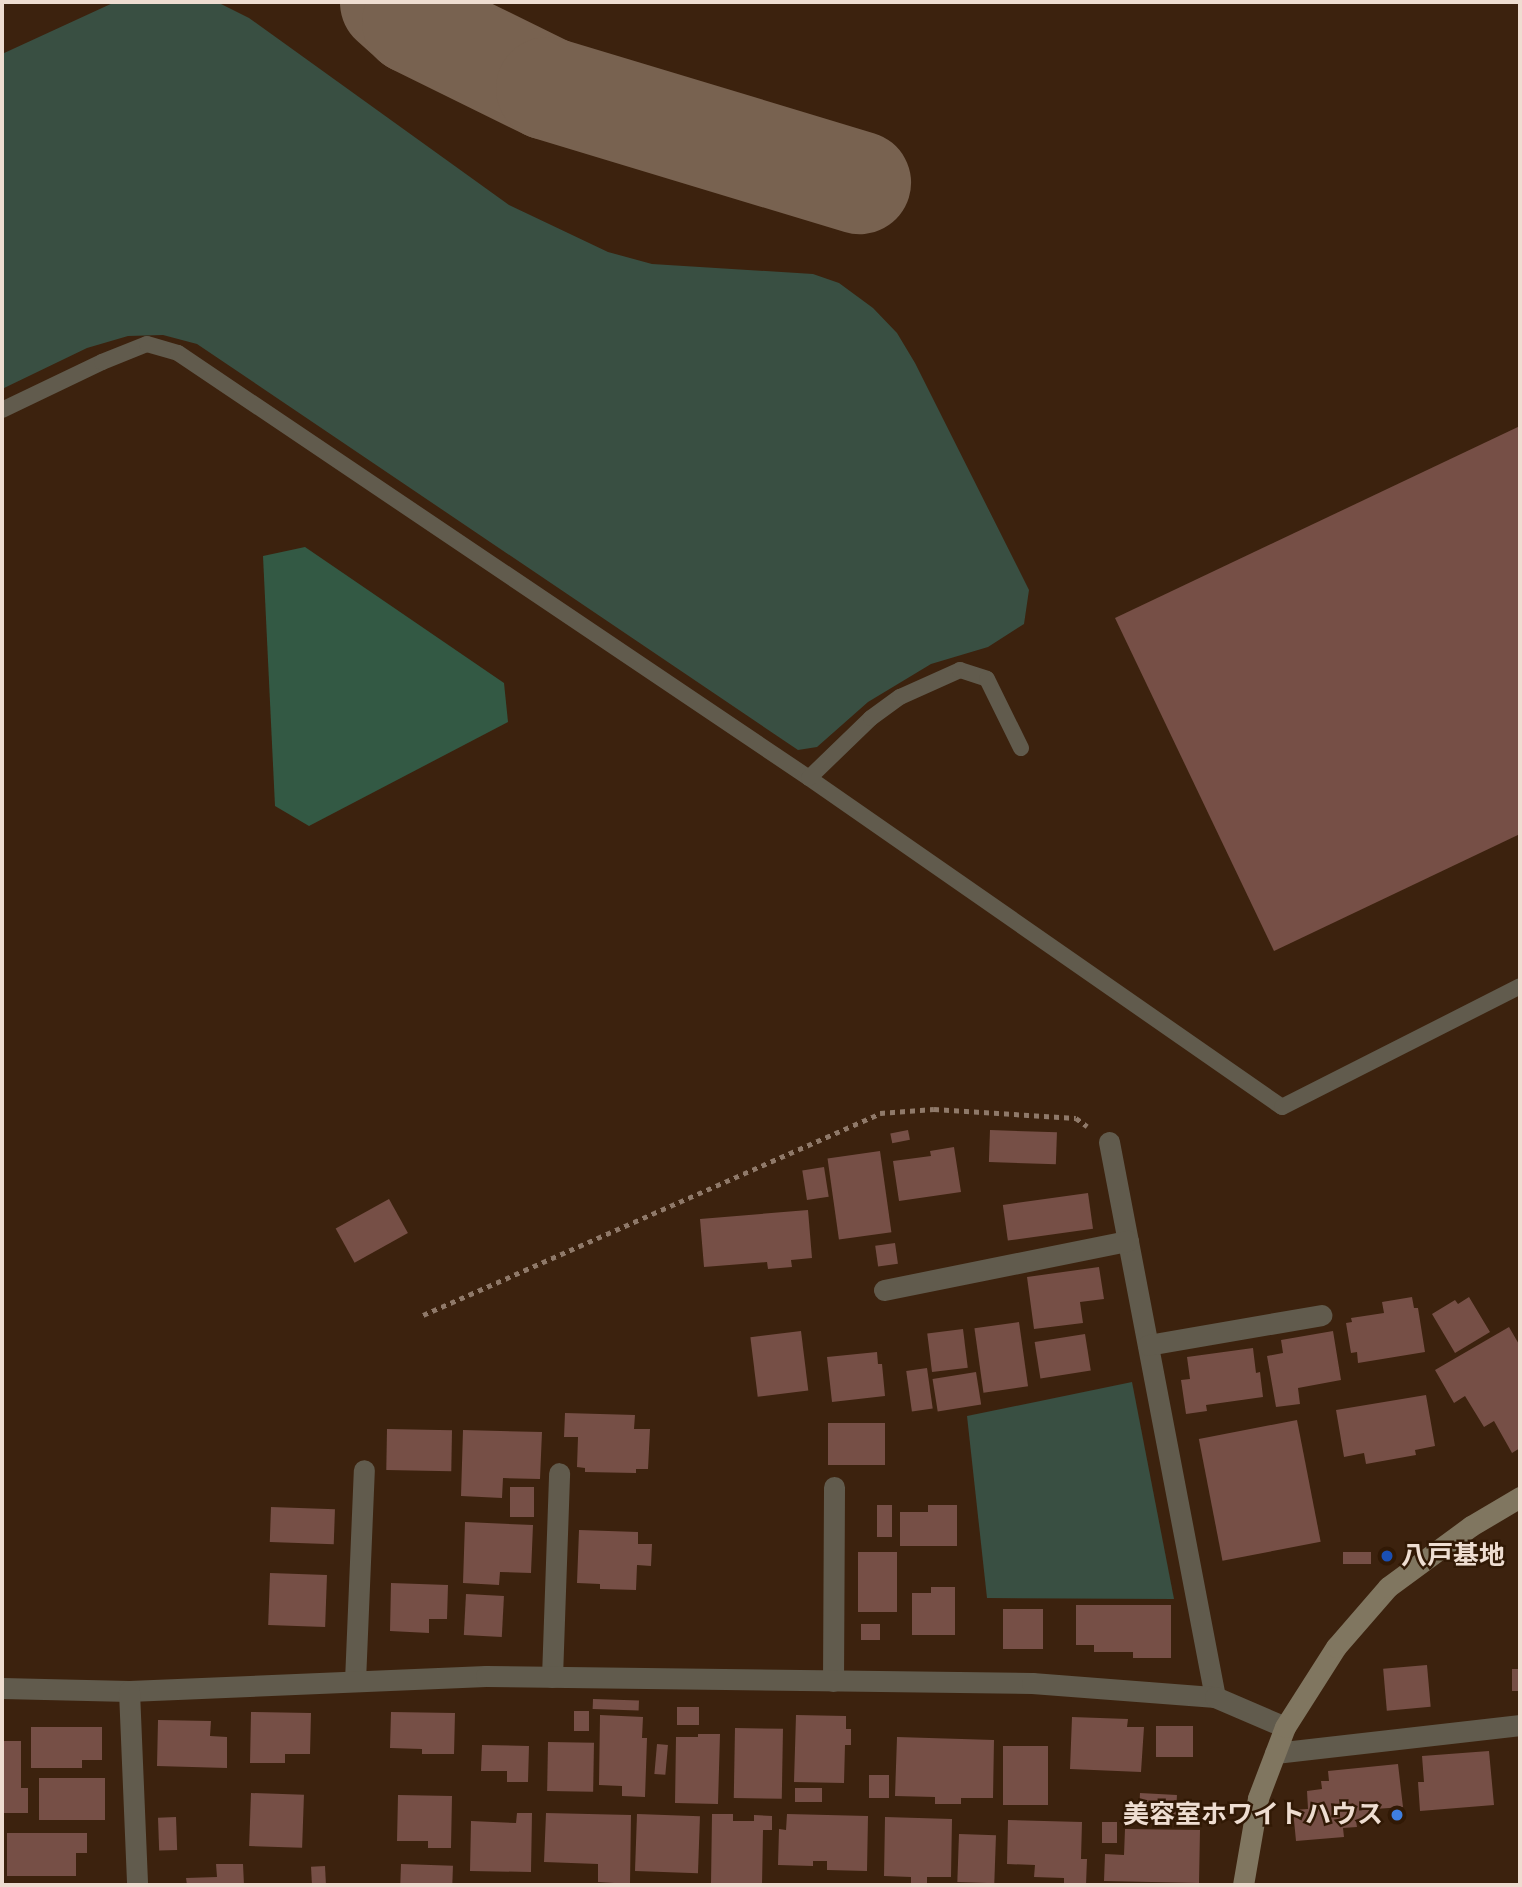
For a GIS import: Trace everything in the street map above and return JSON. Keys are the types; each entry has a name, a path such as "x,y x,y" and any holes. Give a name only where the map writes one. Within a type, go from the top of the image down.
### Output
{"street":[{"path":"1109,1142 1214,1697"},
{"path":"884,1290 1128,1241"},
{"path":"1148,1345 1321,1315"},
{"path":"355,1681 365,1470"},
{"path":"552,1677 559,1473"},
{"path":"833,1681 834,1487"},
{"path":"1243,1885 1258,1798 1285,1727 1336,1647 1388,1587 1471,1526 1520,1497"},
{"path":"2,1688 129,1691 355,1681 552,1677 1032,1683 1214,1697 1285,1727"},
{"path":"129,1691 137,1885"},
{"path":"1275,1753 1520,1725"}],"lane":[{"path":"2,410 102,362 147,344 178,353 809,778 1282,1107 1520,986"},
{"path":"809,778 871,718 900,697 960,670 986,679 1021,748"}],"path":[{"path":"423,1315 880,1113 934,1109 1076,1118 1109,1142"}],"green space":[{"path":"115,2 217,2 249,18 509,205 608,252 652,264 813,274 839,283 873,308 897,333 915,363 1029,590 1024,624 988,647 931,664 868,702 817,747 798,750 197,344 163,335 128,336 87,348 2,389 2,54"},
{"path":"305,547 504,683 508,722 309,826 275,806 263,556"},
{"path":"1132,1382 1174,1599 987,1598 967,1416"}],"building":[{"path":"1520,426 1520,834 1274,951 1115,618"},
{"path":"908,1130 910,1140 892,1143 890,1133"},
{"path":"990,1130 1057,1132 1056,1164 989,1162"},
{"path":"954,1147 961,1192 899,1201 893,1161 931,1156 930,1151"},
{"path":"880,1151 891,1232 839,1240 828,1158"},
{"path":"824,1167 829,1197 807,1200 802,1170"},
{"path":"1088,1193 1093,1229 1008,1241 1003,1205"},
{"path":"389,1199 408,1233 355,1263 336,1229"},
{"path":"808,1210 812,1258 791,1260 792,1267 768,1269 767,1262 704,1267 700,1219"},
{"path":"895,1243 898,1264 878,1267 875,1246"},
{"path":"1099,1267 1104,1299 1080,1302 1083,1323 1034,1329 1027,1277"},
{"path":"1412,1297 1414,1308 1418,1308 1425,1352 1358,1363 1357,1352 1351,1353 1346,1323 1352,1322 1351,1318 1384,1313 1382,1302"},
{"path":"1469,1297 1490,1332 1455,1353 1432,1314 1455,1300 1458,1304"},
{"path":"1019,1322 1028,1386 983,1393 974,1328"},
{"path":"1509,1327 1520,1346 1520,1448 1512,1453 1494,1421 1484,1427 1465,1396 1454,1403 1435,1370"},
{"path":"963,1329 968,1368 932,1372 927,1333"},
{"path":"801,1331 808,1391 758,1397 750,1337"},
{"path":"1333,1331 1341,1380 1298,1388 1300,1404 1276,1407 1267,1356 1283,1353 1281,1340"},
{"path":"1085,1334 1091,1371 1040,1379 1035,1342"},
{"path":"1253,1348 1263,1397 1206,1405 1207,1411 1186,1414 1181,1380 1190,1379 1187,1357"},
{"path":"877,1352 878,1364 882,1364 885,1396 832,1402 827,1357"},
{"path":"927,1368 933,1409 912,1412 906,1371"},
{"path":"976,1372 981,1405 938,1411 933,1379"},
{"path":"1426,1395 1435,1446 1415,1450 1416,1455 1366,1464 1364,1453 1344,1457 1336,1410"},
{"path":"565,1413 635,1415 634,1429 650,1429 648,1469 636,1469 636,1473 585,1472 585,1468 577,1467 578,1437 564,1437"},
{"path":"1297,1420 1321,1542 1222,1561 1199,1439"},
{"path":"828,1423 885,1423 885,1465 828,1465"},
{"path":"387,1429 452,1430 451,1471 386,1470"},
{"path":"463,1430 542,1432 540,1479 503,1478 502,1498 461,1496"},
{"path":"510,1487 534,1487 534,1517 510,1517"},
{"path":"877,1505 892,1505 892,1537 877,1537"},
{"path":"928,1505 957,1505 957,1546 900,1546 900,1512 928,1512"},
{"path":"271,1507 335,1509 334,1544 270,1542"},
{"path":"465,1522 533,1525 531,1573 500,1572 499,1585 463,1583"},
{"path":"579,1530 638,1532 638,1544 652,1544 651,1566 637,1565 636,1590 600,1589 600,1584 577,1583"},
{"path":"858,1552 897,1552 897,1612 858,1612"},
{"path":"1343,1552 1371,1552 1371,1564 1343,1564"},
{"path":"270,1573 327,1575 325,1627 268,1625"},
{"path":"391,1583 448,1585 447,1619 429,1619 429,1633 390,1631"},
{"path":"931,1587 955,1587 955,1635 912,1635 912,1593 931,1593"},
{"path":"466,1594 504,1596 502,1637 464,1635"},
{"path":"1076,1605 1171,1605 1171,1658 1133,1658 1133,1652 1094,1652 1094,1645 1076,1645"},
{"path":"1003,1609 1043,1609 1043,1649 1003,1649"},
{"path":"861,1624 880,1624 880,1640 861,1640"},
{"path":"1427,1665 1431,1707 1387,1711 1383,1669"},
{"path":"1512,1669 1520,1669 1520,1691 1512,1691"},
{"path":"593,1699 639,1701 639,1711 593,1709"},
{"path":"677,1707 699,1707 699,1725 677,1725"},
{"path":"574,1711 589,1711 589,1731 574,1731"},
{"path":"251,1712 311,1713 310,1754 285,1754 285,1763 250,1763"},
{"path":"391,1712 455,1713 454,1754 422,1754 422,1749 390,1748"},
{"path":"600,1715 643,1717 642,1738 647,1738 645,1797 622,1796 622,1786 599,1785"},
{"path":"796,1715 846,1716 846,1729 851,1729 851,1745 845,1745 844,1783 794,1782"},
{"path":"1072,1717 1128,1719 1127,1727 1144,1727 1141,1772 1070,1769"},
{"path":"158,1720 211,1721 210,1736 227,1737 227,1768 157,1766"},
{"path":"1156,1726 1193,1726 1193,1757 1156,1757"},
{"path":"31,1727 102,1727 102,1760 82,1760 82,1768 31,1768"},
{"path":"735,1728 783,1729 782,1799 734,1798"},
{"path":"698,1734 720,1734 718,1804 675,1803 676,1737 698,1737"},
{"path":"897,1737 994,1740 993,1798 961,1798 961,1804 935,1804 935,1797 895,1796"},
{"path":"2,1741 21,1741 21,1788 28,1788 28,1813 2,1813"},
{"path":"548,1742 594,1743 593,1792 547,1791"},
{"path":"657,1744 668,1745 665,1775 654,1774"},
{"path":"482,1745 529,1746 528,1782 507,1782 507,1771 481,1771"},
{"path":"1003,1746 1048,1746 1048,1805 1003,1805"},
{"path":"1489,1751 1494,1805 1420,1811 1418,1782 1424,1782 1422,1756"},
{"path":"1398,1764 1403,1807 1375,1809 1376,1818 1356,1821 1357,1827 1343,1828 1344,1837 1296,1841 1293,1810 1308,1809 1307,1791 1322,1789 1321,1781 1329,1781 1328,1771"},
{"path":"869,1775 889,1775 889,1798 869,1798"},
{"path":"39,1778 105,1778 105,1820 39,1820"},
{"path":"795,1788 822,1788 822,1802 795,1802"},
{"path":"251,1793 304,1795 302,1848 249,1846"},
{"path":"1140,1793 1177,1795 1176,1820 1139,1818"},
{"path":"398,1795 452,1796 451,1848 428,1848 428,1841 397,1841"},
{"path":"517,1813 532,1813 531,1872 470,1871 471,1821 516,1823"},
{"path":"546,1813 631,1815 630,1884 598,1882 598,1864 544,1862"},
{"path":"637,1814 700,1816 698,1873 635,1871"},
{"path":"712,1814 733,1814 733,1821 754,1821 754,1815 772,1816 772,1830 763,1830 762,1885 711,1884"},
{"path":"787,1814 868,1816 867,1871 827,1870 827,1861 813,1861 813,1866 778,1865 779,1829 786,1830"},
{"path":"176,1817 177,1850 159,1851 158,1818"},
{"path":"885,1817 952,1819 951,1877 927,1877 927,1884 911,1883 911,1877 884,1876"},
{"path":"1008,1820 1082,1822 1081,1859 1087,1859 1086,1885 1064,1885 1064,1878 1034,1877 1035,1865 1007,1864"},
{"path":"1102,1822 1117,1822 1117,1843 1102,1843"},
{"path":"1125,1829 1200,1830 1199,1883 1104,1881 1105,1854 1124,1855"},
{"path":"7,1833 87,1833 87,1853 76,1853 76,1876 7,1876"},
{"path":"959,1834 996,1835 994,1883 957,1882"},
{"path":"216,1864 243,1864 244,1885 187,1885 186,1878 217,1877"},
{"path":"401,1864 453,1866 452,1885 400,1885"},
{"path":"325,1866 326,1885 312,1885 311,1867"}],"taxiway":[{"path":"391,2 413,22 547,88 859,182"}],"place":[{"name":"八戸基地","path":"1387,1556"},
{"name":"美容室ホワイトハウス","path":"1397,1815"}]}
